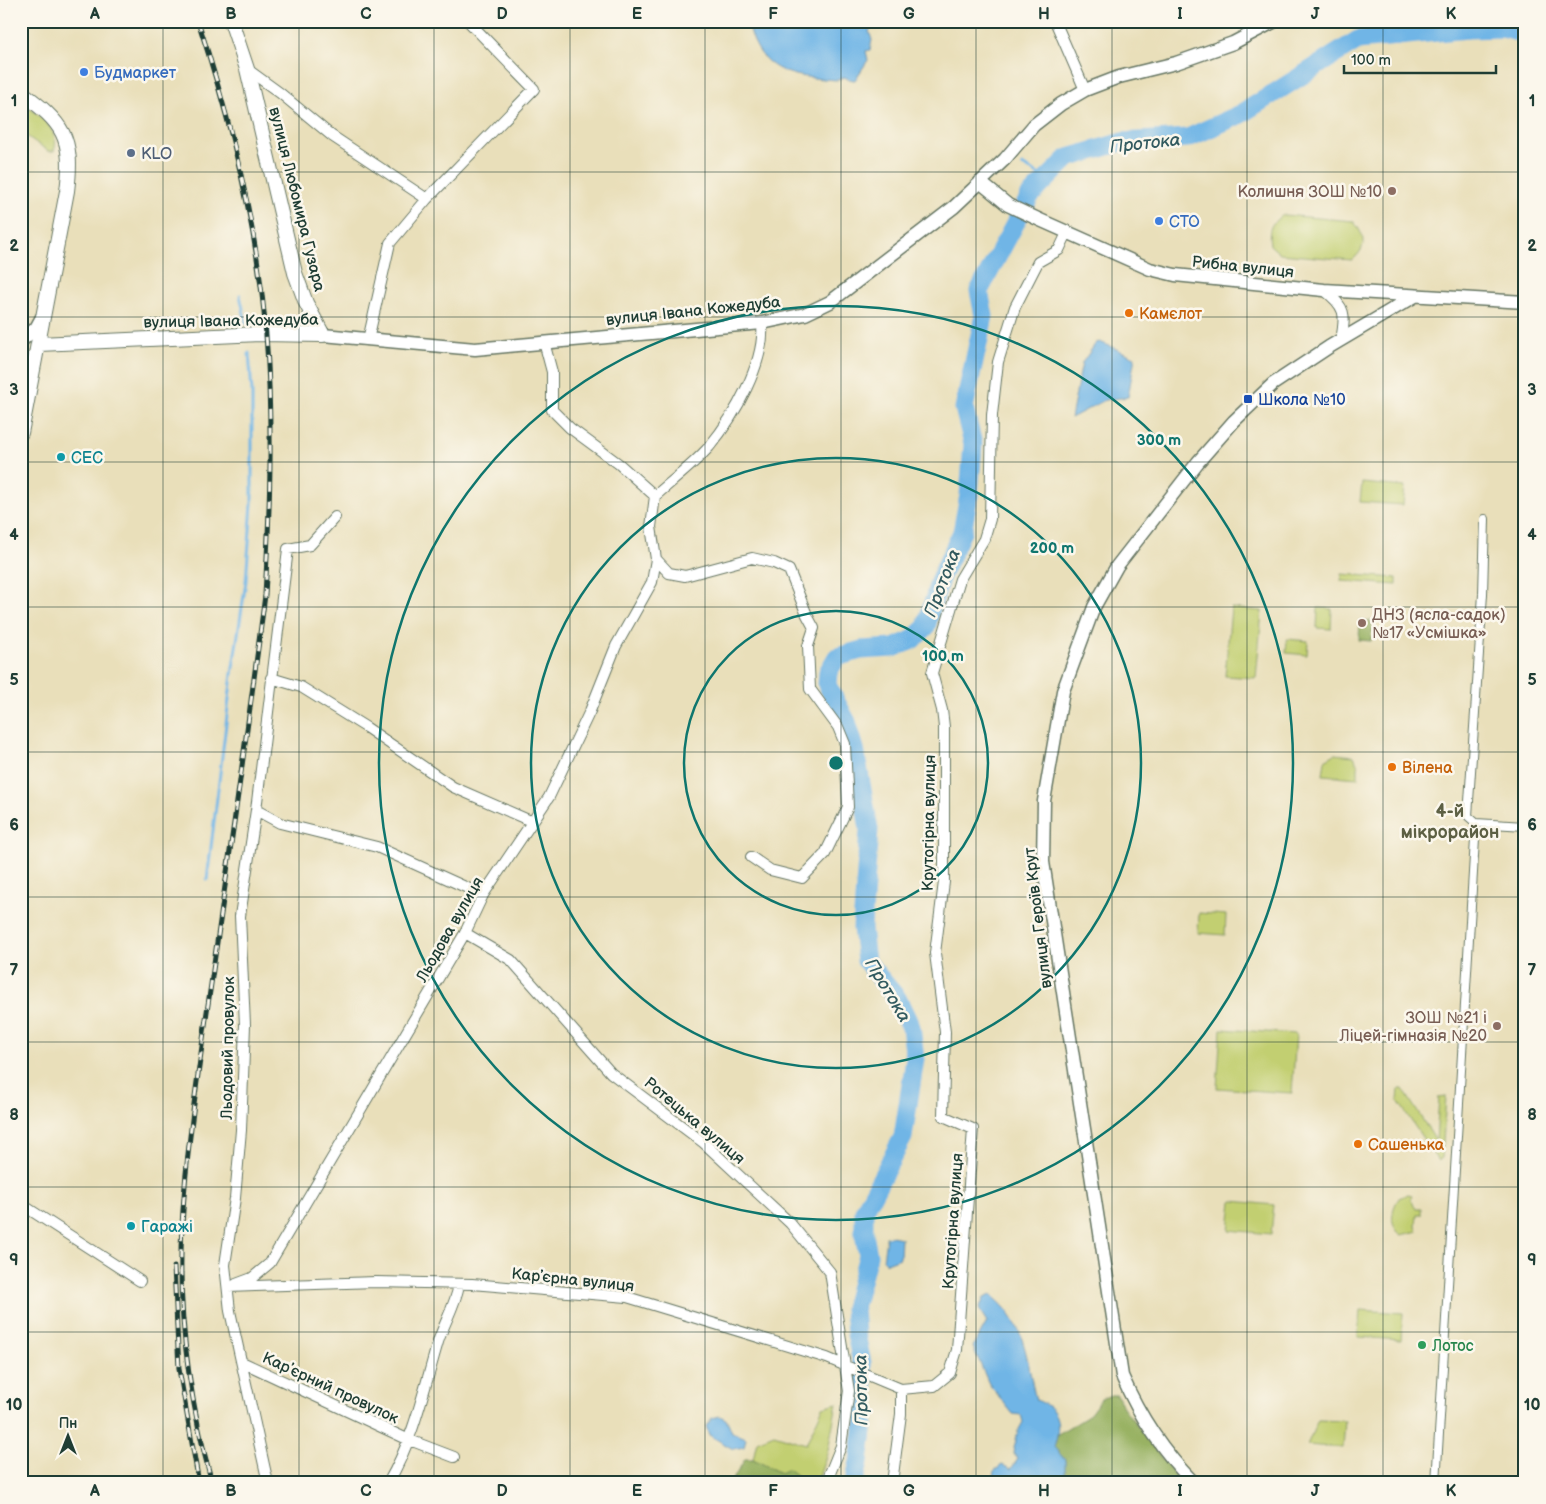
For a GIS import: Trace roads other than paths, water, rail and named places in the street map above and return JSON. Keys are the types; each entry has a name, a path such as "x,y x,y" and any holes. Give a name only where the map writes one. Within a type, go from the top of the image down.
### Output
{"main road":[{"name":"вулиця Любомира Гузара","path":"231,21 247,69 296,273 306,302 323,334"},
{"path":"21,92 58,122 69,151 69,176 21,433"},
{"path":"44,313 48,329 55,338 66,342"},
{"name":"вулиця Івана Кожедуба","path":"39,344 260,334 323,334"},
{"path":"32,370 43,354 66,342"}],"street":[{"path":"368,340 390,243 427,199 534,89 468,21"},
{"path":"1055,21 1085,90"},
{"name":"вулиця Івана Кожедуба","path":"323,334 368,340 475,349 762,323 805,314 830,302 954,207 1046,114 1085,90 1119,77 1219,48 1257,33 1275,21"},
{"name":"вулиця Любомира Гузара","path":"247,69 280,93 332,136 427,199"},
{"name":"Рибна вулиця","path":"980,182 1008,205 1067,233 1162,272 1188,277 1324,290 1525,302"},
{"name":"Крутогірна вулиця","path":"901,1389 934,1386 950,1373 957,1350 973,1130 943,1116 946,1042 935,953 944,882 944,727 942,710 932,673 960,579 984,540 990,519 992,415 998,362 1015,307 1038,262 1059,250 1067,233"},
{"path":"1324,290 1338,301 1344,312 1341,340"},
{"name":"вулиця Героїв Крут","path":"1194,1483 1181,1469 1135,1406 1122,1376 1045,877 1044,802 1063,691 1094,606 1117,566 1198,462 1234,421 1273,384 1341,340 1415,296"},
{"path":"21,342 36,328 44,313"},
{"path":"544,342 552,372 552,410 570,428 619,464 655,496 708,447 739,404 755,365 763,337 762,323"},
{"name":"вулиця Івана Кожедуба","path":"21,342 39,344"},
{"path":"21,357 32,370"},
{"name":"Льодова вулиця","path":"228,1287 252,1278 270,1263 465,933 484,896 534,822 548,797 590,711 616,646 652,582 656,559 651,527 655,496"},
{"name":"Льодовий провулок","path":"268,1483 230,1311 225,1265 235,1198 245,1025 240,916 256,810 288,549 310,545 335,517"},
{"path":"1485,519 1483,594 1468,816 1476,823 1525,826"},
{"path":"656,559 669,573 685,576 752,558 774,563 789,570 814,628 808,646 810,689 838,728 845,744 848,807 825,854 802,878 770,870 751,857"},
{"path":"271,678 301,687 367,728 453,786 534,822"},
{"path":"256,810 280,823 377,847 484,896"},
{"path":"1436,1483 1476,823"},
{"name":"Ротецька вулиця","path":"465,933 511,960 611,1073 704,1143 790,1223 830,1272 845,1367"},
{"path":"21,1204 140,1280"},
{"name":"Карʼєрна вулиця","path":"228,1287 376,1282 472,1284 627,1297 827,1358 901,1389"},
{"name":"Карʼєрний провулок","path":"388,1483 407,1439 439,1339 455,1302 459,1285"},
{"name":"Карʼєрний провулок","path":"242,1362 407,1439 454,1457"},
{"path":"826,1483 841,1446 849,1391 845,1367"},
{"path":"892,1483 901,1414 901,1389"}],"water":[{"path":"748,21 877,21 869,31 872,40 870,50 866,51 868,60 855,80 844,77 837,80 791,74 768,62 753,38"},
{"path":"1100,342 1135,357 1128,397 1105,400 1071,418 1082,363 1096,343"},
{"path":"886,1237 901,1238 900,1258 887,1263 883,1260"},
{"path":"991,1295 1012,1317 1018,1330 1027,1357 1036,1400 1050,1408 1057,1418 1058,1431 1054,1447 1065,1460 1065,1476 1054,1483 992,1483 994,1471 1002,1465 1011,1469 1018,1459 1013,1453 1018,1431 1023,1422 1021,1415 1013,1414 989,1384 973,1347 987,1322 979,1309 984,1298"},
{"path":"720,1416 727,1420 732,1432 746,1438 744,1447 733,1449 709,1435 706,1426 712,1418"}],"waterway":[{"path":"1454,30 1468,21"},
{"name":"Протока","path":"854,1483 859,1462 865,1416 862,1363 856,1334 854,1308 868,1255 864,1234 864,1211 903,1137 915,1059 911,1027 897,998 866,961 862,928 869,829 855,749 847,722 827,685 828,672 837,657 861,650 893,648 912,640 926,627 940,579 962,532 969,495 973,444 964,408 984,316 979,291 1030,196 1068,158 1122,142 1188,138 1241,114 1358,40 1467,29 1503,28 1525,34"},
{"path":"1022,165 1047,179"},
{"path":"240,295 246,323"},
{"path":"207,880 232,674 246,581 252,504 252,392 249,353"}],"railway":[{"path":"198,21 232,137 257,255 266,335 270,433 265,595 195,1097 182,1225 181,1290 186,1355 197,1419 212,1483"},
{"path":"174,1267 179,1369 199,1483"}],"place":[{"name":"Будмаркет","path":"84,72"},
{"name":"KLO","path":"131,153"},
{"name":"Колишня ЗОШ №10","path":"1392,191"},
{"name":"СТО","path":"1159,221"},
{"name":"Камєлот","path":"1129,313"},
{"name":"Школа №10","path":"1248,399"},
{"name":"СЕС","path":"61,457"},
{"name":"ДНЗ (ясла-садок) №17 «Усмішка»","path":"1362,623"},
{"name":"Вілена","path":"1392,767"},
{"name":"ЗОШ №21 і Ліцей-гімназія №20","path":"1497,1026"},
{"name":"Сашенька","path":"1358,1144"},
{"name":"Гаражі","path":"131,1226"},
{"name":"Лотос","path":"1422,1345"}],"district":[{"name":"4-й мікрорайон","path":"1450,821"}]}
